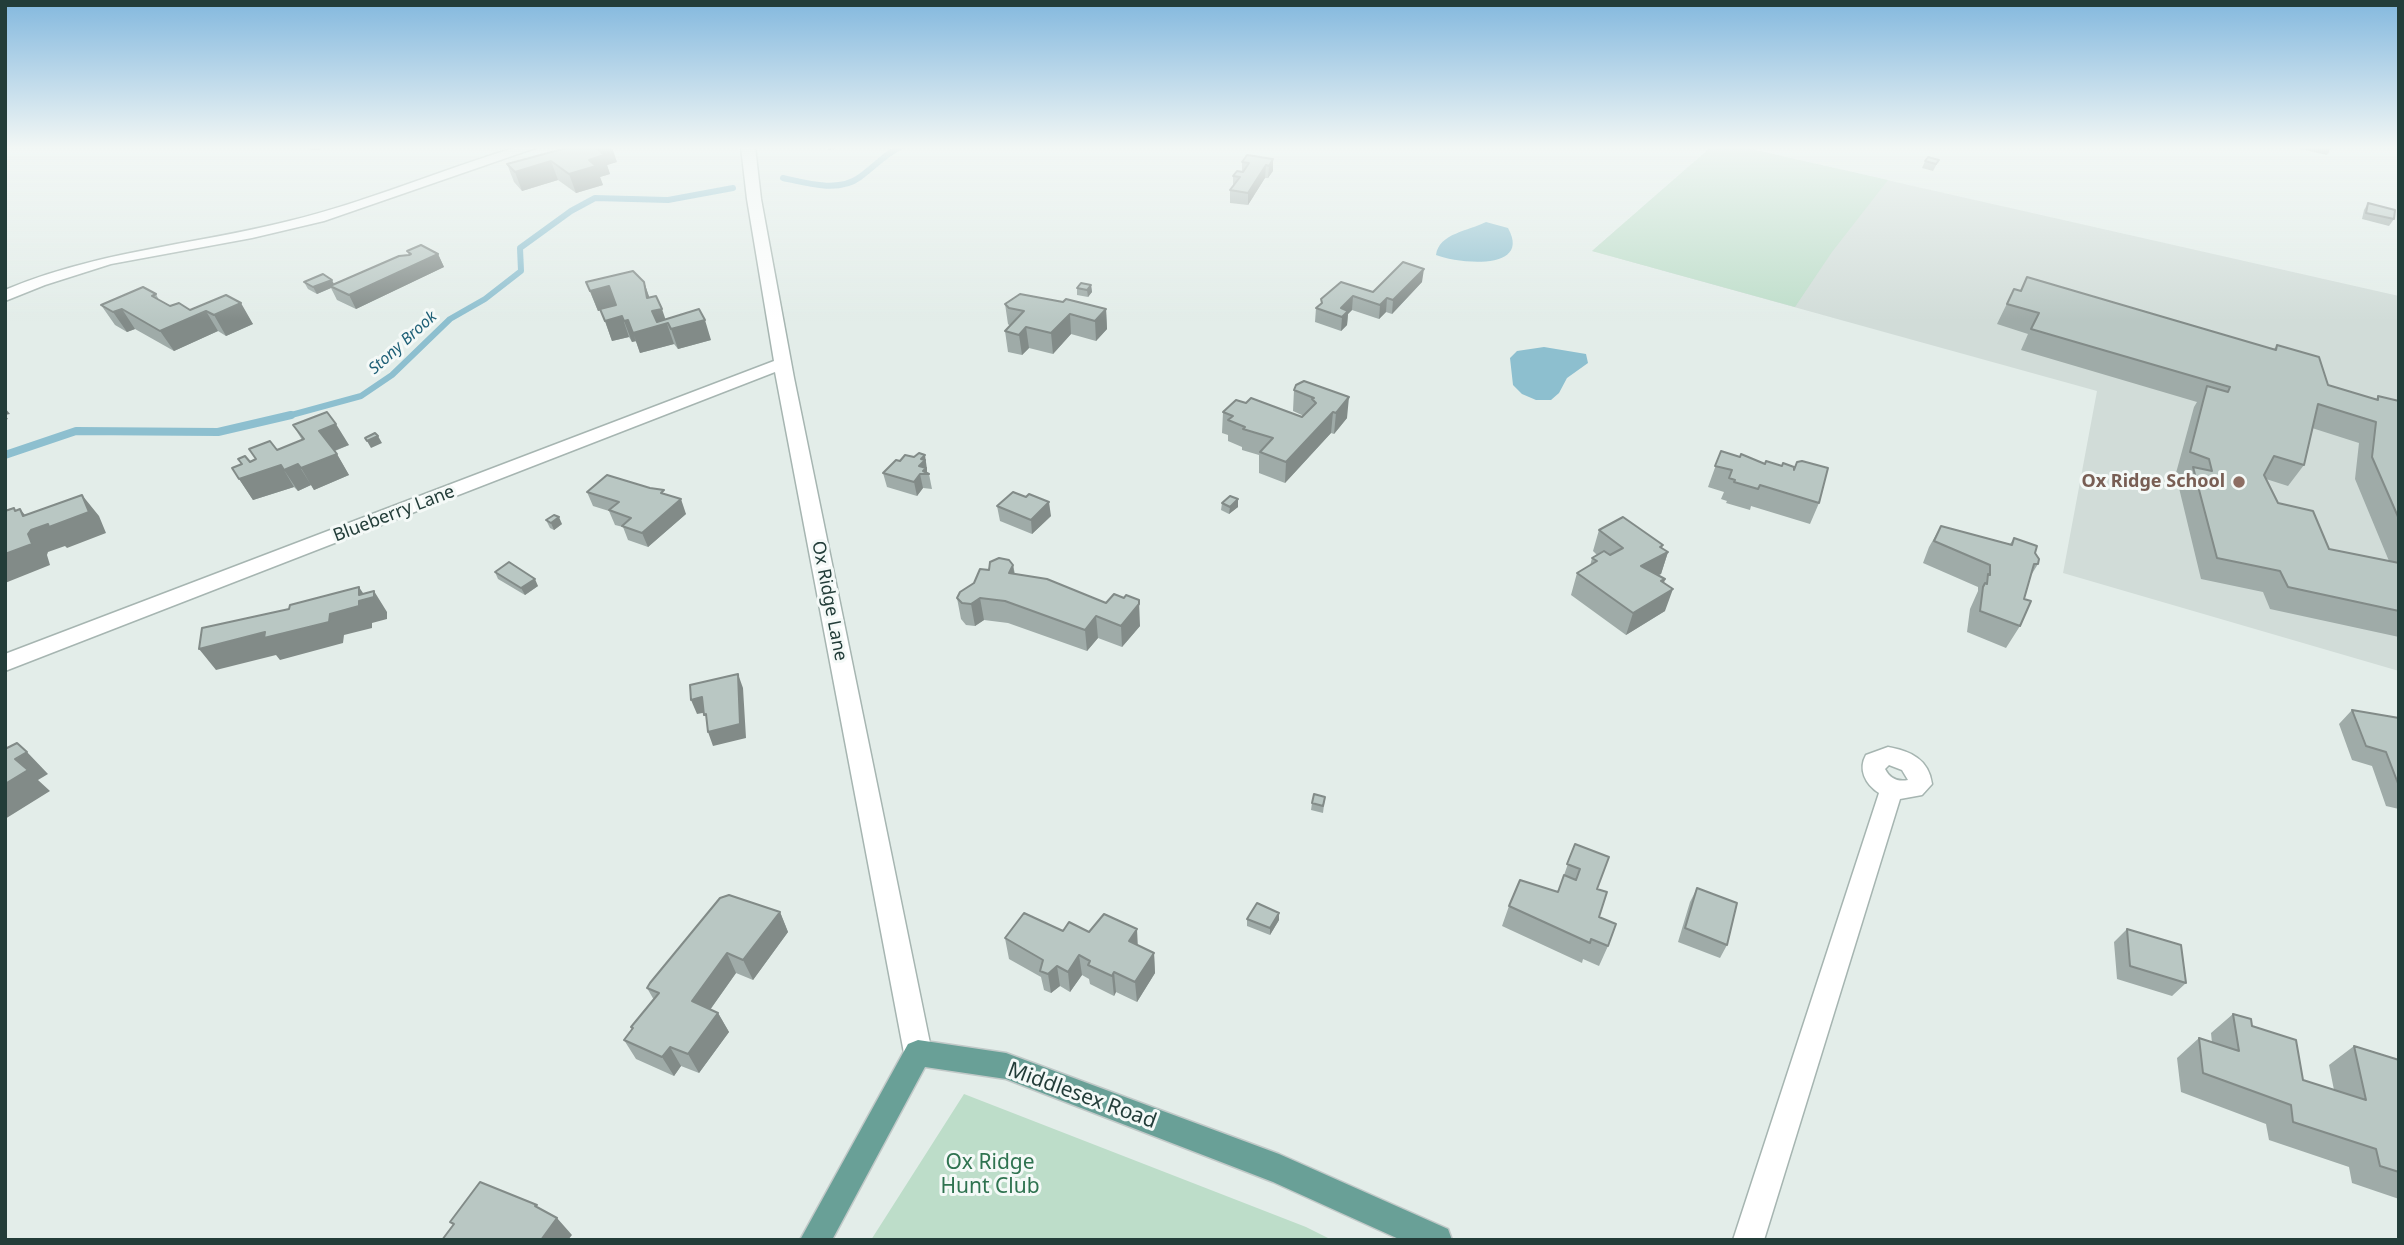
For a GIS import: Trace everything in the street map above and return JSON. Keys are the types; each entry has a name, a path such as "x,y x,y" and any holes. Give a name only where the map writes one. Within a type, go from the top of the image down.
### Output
{"main road":[{"path":"815,1240 918,1053"},
{"name":"Middlesex Road","path":"918,1053 1006,1066 1279,1168 1437,1240"}],"street":[{"path":"5,296 58,273 118,256 288,226 361,205"},
{"name":"Ox Ridge Lane","path":"757,205 783,363 918,1053"},
{"name":"Blueberry Lane","path":"5,663 783,363"},
{"path":"1748,1240 1892,789"}],"shaded area":[{"name":"Ox Ridge School","path":"1645,205 1998,205 2399,296 2399,671 2063,573 2097,391 1592,251"}],"green space":[{"path":"1645,205 1868,205 1832,252 1795,307 1592,251"},
{"name":"Ox Ridge Hunt Club","path":"964,1094 1306,1227 1332,1240 871,1240"}],"water":[{"path":"1486,222 1508,228 1513,242 1510,252 1502,258 1475,262 1436,255 1438,248 1449,237"},
{"path":"1544,347 1586,354 1588,363 1567,378 1559,393 1551,400 1536,400 1522,394 1513,385 1510,358 1517,351"}],"building":[{"path":"2368,205 2395,210 2394,219 2366,213"},
{"path":"421,245 438,254 349,295 330,286 399,256 409,255 411,254 407,251"},
{"path":"1403,262 1424,269 1393,300 1387,298 1380,305 1353,296 1341,308 1348,311 1342,317 1316,308 1322,303 1321,299 1341,282 1373,292"},
{"path":"633,271 644,282 647,298 656,296 662,309 652,311 657,322 699,309 705,320 671,329 668,323 633,333 628,320 624,321 622,316 605,321 600,309 616,305 609,286 590,291 586,282"},
{"path":"323,274 332,280 313,287 304,282"},
{"path":"2027,277 2276,350 2277,345 2319,357 2328,385 2378,400 2378,396 2399,401 2399,519 2372,457 2376,422 2318,404 2304,465 2274,456 2264,475 2278,503 2313,511 2329,549 2399,563 2399,611 2288,587 2280,571 2217,558 2193,467 2212,471 2209,459 2190,452 2207,386 2228,392 2230,387 2031,329 2039,313 2007,304 2014,289 2021,291"},
{"path":"1081,283 1091,285 1087,290 1077,288"},
{"path":"143,287 156,294 152,296 170,306 179,303 190,310 226,295 241,303 214,315 206,311 160,331 122,309 113,312 101,305"},
{"path":"1020,294 1063,302 1066,299 1106,309 1095,321 1070,314 1051,333 1026,327 1019,335 1005,331 1024,311 1009,308 1005,304"},
{"path":"1304,381 1349,397 1286,462 1260,452 1273,438 1243,429 1245,427 1228,420 1233,416 1223,412 1236,400 1246,403 1251,398 1302,417 1316,403 1312,399 1314,398 1294,390 1296,385"},
{"path":"327,412 336,424 319,431 337,454 301,468 298,464 284,470 281,465 239,479 232,468 242,464 238,459 245,456 250,462 256,459 249,449 270,441 277,450 304,439 293,425"},
{"path":"375,433 378,436 367,441 365,438"},
{"path":"1721,451 1740,457 1741,454 1765,464 1766,461 1782,466 1783,463 1794,467 1794,470 1797,462 1802,461 1828,468 1819,503 1760,485 1758,489 1734,482 1735,480 1729,478 1732,470 1715,466"},
{"path":"919,453 925,455 921,459 925,460 919,466 926,468 923,471 929,474 920,474 914,482 883,473 905,455 914,457"},
{"path":"607,475 664,490 661,493 681,499 642,533 622,526 631,518 609,510 619,502 587,492"},
{"path":"1013,492 1026,497 1029,494 1049,502 1031,520 997,506"},
{"path":"82,495 89,512 49,527 48,524 31,530 28,534 32,544 5,554 5,511 20,509 23,516"},
{"path":"1230,496 1238,499 1230,507 1222,503"},
{"path":"554,515 559,517 551,523 546,520"},
{"path":"1623,517 1663,545 1660,547 1668,552 1641,566 1665,579 1661,581 1673,589 1633,613 1577,573 1597,561 1592,558 1604,551 1610,555 1623,548 1599,530"},
{"path":"1941,526 2012,545 2014,538 2037,546 2035,553 2039,559 2038,564 2034,564 2024,599 2031,601 2020,626 1980,611 1983,587 1987,584 1988,574 1990,575 1990,565 1934,541"},
{"path":"999,558 1009,560 1013,565 1009,573 1047,579 1106,603 1114,594 1139,600 1139,604 1121,626 1096,616 1085,630 1005,601 980,598 971,604 962,603 957,598 960,592 974,583 980,569 989,570 990,562"},
{"path":"509,562 535,579 521,588 495,572"},
{"path":"359,587 359,595 374,591 374,597 359,601 359,606 330,614 329,622 264,638 265,632 199,649 202,628 289,609 290,605"},
{"path":"738,674 740,724 708,732 702,697 691,700 690,685"},
{"path":"2352,710 2399,718 2399,786 2386,752 2366,746"},
{"path":"17,743 27,752 15,759 28,770 5,784 5,749"},
{"path":"1314,794 1325,797 1323,806 1312,803"},
{"path":"1575,844 1609,857 1597,889 1607,892 1599,917 1616,924 1608,946 1591,939 1590,943 1509,906 1520,880 1558,892 1564,875 1576,880 1580,869 1567,864"},
{"path":"1697,888 1737,903 1727,945 1685,928"},
{"path":"729,895 780,912 743,960 727,953 692,1001 718,1013 688,1054 670,1047 662,1057 624,1040 633,1028 631,1027 659,993 647,988 650,983 720,898"},
{"path":"1257,903 1279,913 1270,928 1247,919"},
{"path":"1024,913 1063,931 1069,922 1089,932 1104,914 1137,929 1129,941 1154,953 1135,982 1114,972 1112,976 1088,965 1090,961 1079,955 1068,972 1057,966 1048,974 1040,971 1043,960 1005,938"},
{"path":"2127,929 2181,945 2186,983 2130,966"},
{"path":"2233,1014 2251,1019 2252,1026 2296,1040 2303,1080 2366,1100 2354,1046 2399,1060 2399,1172 2380,1166 2376,1149 2293,1122 2291,1105 2203,1073 2199,1038 2239,1051"},
{"path":"480,1182 537,1205 535,1206 557,1218 541,1240 442,1240 454,1224 450,1222"}],"waterway":[{"name":"Stony Brook","path":"284,417 361,396 392,375 450,319 485,299 521,271 520,248 582,205"},
{"name":"Stony Brook","path":"5,455 76,431 218,432 291,415"}],"place":[{"name":"Ox Ridge School","path":"2239,482"}]}
